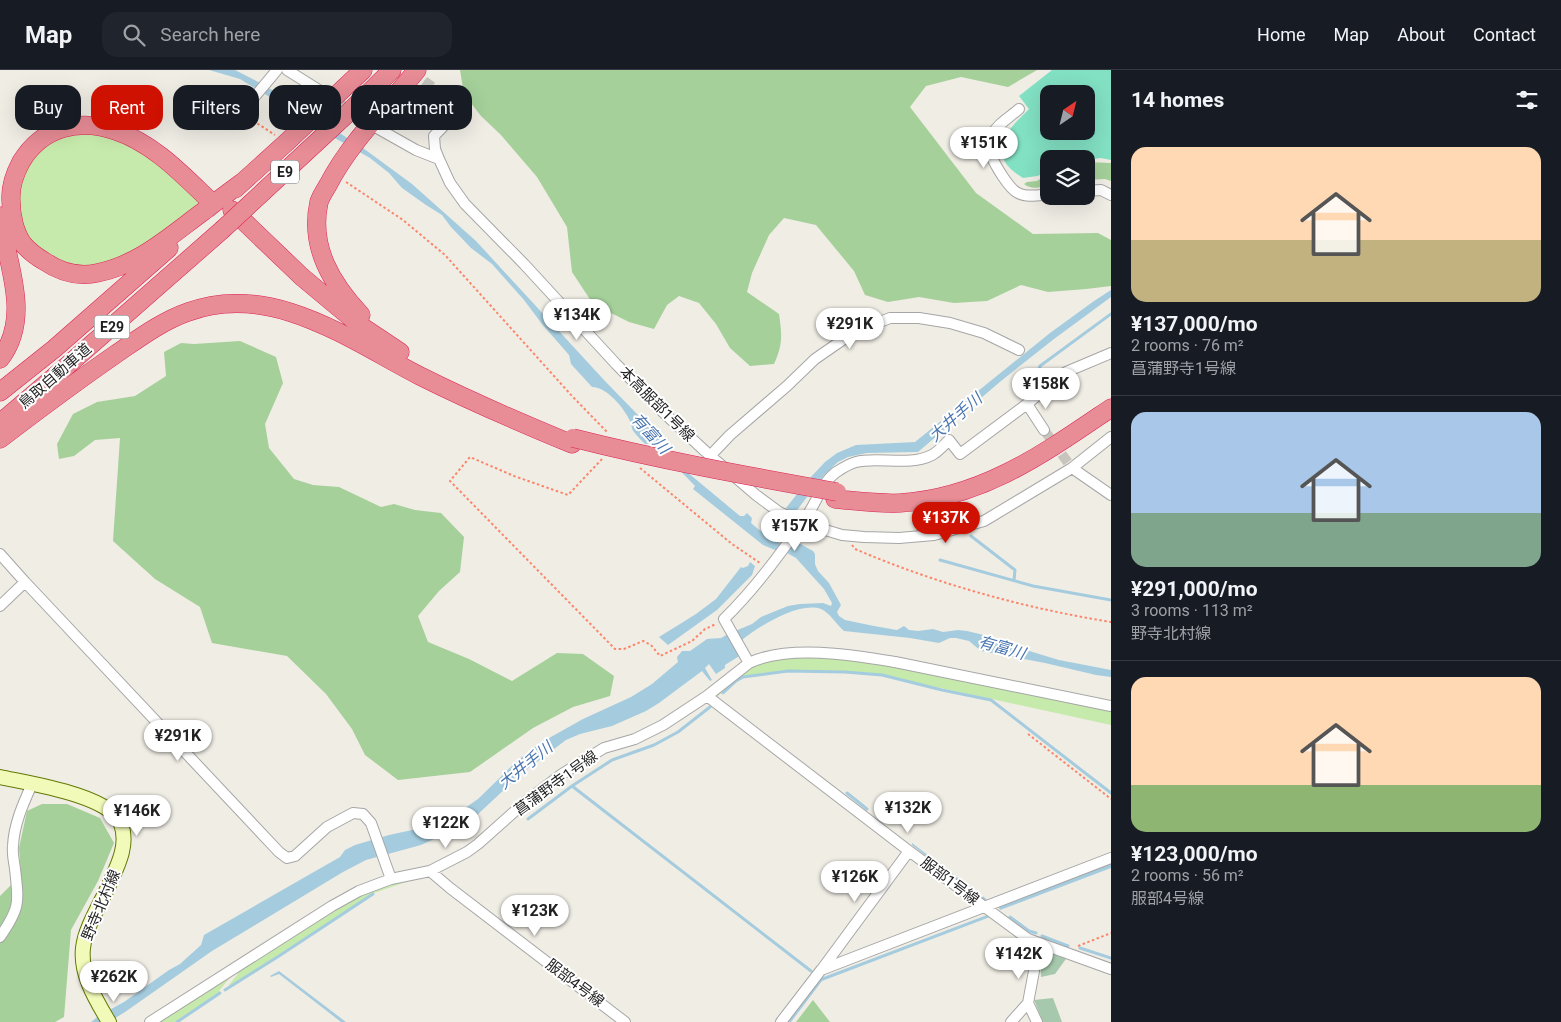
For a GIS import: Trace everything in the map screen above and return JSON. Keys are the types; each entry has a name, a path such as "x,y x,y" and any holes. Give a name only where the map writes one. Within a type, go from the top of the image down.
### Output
{"highway":[{"name":"E9","path":"341,86 363,70"},
{"name":"E9","path":"227,219 348,114 392,70"},
{"path":"405,85 417,70"},
{"path":"0,196 6,169 21,143 55,119 82,115 105,118 122,123 148,135 171,151 209,201"},
{"path":"209,201 174,166 138,141 117,131 100,126 82,124 52,132 40,140 27,153 16,171 10,190 11,211 15,227 23,244 34,255 56,269 75,274 85,274 117,268 143,255 244,181"},
{"name":"E9","path":"209,201 244,181 291,130"},
{"path":"371,130 320,200 316,222 318,242 325,266 342,292 360,314 425,369"},
{"name":"鳥取自動車道","path":"0,392 54,349 156,261 209,201"},
{"path":"0,216 16,294 14,331 0,359"},
{"path":"227,219 287,276 373,349"},
{"path":"227,219 361,326 425,369 490,404 572,441"},
{"name":"鳥取自動車道","path":"0,423 76,359 227,219"},
{"path":"0,439 138,339 186,312 205,306 230,302 285,310 322,324 489,409 572,441 874,503 901,503 926,499 988,482 1040,456 1111,408"},
{"path":"836,496 874,497 924,493 959,485 985,476 1037,450 1111,400"}],"street":[{"path":"259,92 277,70"},
{"path":"287,70 309,85"},
{"path":"1019,109 998,126 990,138 990,153 1012,189 1026,196 1040,195"},
{"path":"376,130 439,159"},
{"name":"本高服部1号線","path":"440,130 434,136 435,150 450,183 465,204 663,412 710,456 756,495 799,526 842,535 899,538 934,534 984,521 1072,468 1111,437"},
{"path":"1095,190 1101,190 1111,195"},
{"path":"710,456 730,435 815,359 854,332 890,318 919,318 950,323 984,333 1019,350"},
{"path":"1111,353 1066,372 960,454 949,440 932,455 919,460 857,462 844,467 826,483 799,526 726,623 747,661 783,654 817,653 870,658 1111,706"},
{"path":"1027,404 1044,430"},
{"path":"1072,468 1111,495"},
{"path":"0,554 279,852 287,858 295,856 327,827 353,813 364,814 370,823 390,874"},
{"path":"0,606 25,582"},
{"name":"菖蒲野寺1号線","path":"150,1022 332,906 390,874 430,871 456,858 478,844 562,774 604,748 634,738 663,725 707,696 747,661"},
{"name":"服部1号線","path":"707,696 909,851 1028,939 1111,970"},
{"name":"野寺北村線","path":"0,777 60,790 92,801 111,812 121,822 123,835 122,857 89,930 83,948 83,962 88,982 109,1022"},
{"path":"0,937 11,921 17,907 18,890 12,848 16,823 32,784"},
{"path":"781,1022 909,851"},
{"path":"821,970 1111,858"},
{"name":"服部4号線","path":"430,871 625,1022"},
{"path":"1011,1022 1028,1003 1034,971 1032,941"},
{"path":"1028,1003 1037,1022"}],"path":[{"path":"259,124 282,138"},
{"path":"338,174 403,220 445,255 572,396 608,433"},
{"path":"602,459 568,495 514,476 470,457 450,481 615,649 624,649 643,641 651,645 660,656 692,641 705,629 726,623"},
{"path":"634,467 640,468 732,544 770,565"},
{"path":"842,535 855,549 885,562 1014,603 1111,622"},
{"path":"1028,734 1111,798"},
{"path":"1068,954 1075,947 1111,933"}],"green space":[{"path":"460,70 1037,70 1008,87 961,77 926,86 910,107 976,193 1033,234 1098,233 1111,240 1111,286 1048,292 1021,285 987,301 954,303 919,297 888,302 865,295 854,271 816,225 784,218 769,235 752,273 747,292 779,314 781,334 779,351 774,364 750,366 730,348 716,324 699,303 679,296 667,305 654,329 629,322 593,304 572,272 567,227 537,177 472,104 472,85 462,85"},
{"path":"1052,70 1111,70 1111,160 1095,159 1095,150 1040,150 1040,175 1023,178 1009,167 1003,158 1001,140 1029,109 1019,96"},
{"path":"88,131 131,143 203,202 166,232 110,264 78,268 59,264 34,246 20,223 17,194 21,179 38,150 53,140"},
{"path":"1095,162 1111,163 1111,181 1095,180"},
{"path":"1040,179 1040,187 1033,188 1024,184 1027,182"},
{"path":"240,341 276,357 283,383 265,424 269,448 294,479 313,485 339,487 381,507 394,504 415,510 441,513 464,537 460,572 439,591 418,616 428,642 469,659 512,681 557,653 583,654 614,676 610,696 573,707 533,728 470,772 398,780 365,755 352,729 326,694 287,656 212,643 200,607 155,579 113,541 120,438 95,440 74,456 59,459 57,444 73,414 97,402 135,396 166,376 164,352 181,343"},
{"path":"799,656 861,660 1111,708 1111,725 881,675 844,671 787,670 743,676 735,680 717,697 716,693 757,662"},
{"path":"42,804 67,804 100,818 114,843 98,881 71,930 64,1017 55,1022 0,1022 0,896 21,875 19,848 27,811"},
{"path":"422,874 429,874 374,893 226,989 247,962 361,893 389,886"},
{"path":"1039,946 1068,956 1055,974 1041,977"},
{"path":"237,969 220,992 175,1022 155,1022"},
{"path":"1053,998 1062,1022 1043,1022 1034,1000"},
{"path":"813,1000 830,1022 796,1022"}],"water":[{"path":"209,70 235,70 269,88 269,97 259,90 259,85 250,85 240,79"},
{"path":"322,130 335,130 363,148 412,184 476,241 604,380 672,450 669,451 687,472 740,516 744,516 747,513 752,518 751,523 781,544 795,541 813,551 818,571 829,583 841,605 837,612 839,616 845,620 897,630 904,626 909,630 918,631 933,629 943,632 967,631 988,636 1000,642 1059,660 1111,670 1111,677 981,651 969,641 956,638 950,638 939,643 844,631 821,609 802,609 791,612 768,622 742,640 740,643 741,655 725,665 725,668 716,674 709,664 705,668 712,680 710,681 702,671 646,711 612,726 580,734 566,740 522,773 477,815 456,829 421,845 366,860 343,872 212,951 109,1022 91,1022 180,964 201,945 204,935 340,857 345,850 355,845 389,835 426,827 462,810 478,799 518,760 542,742 583,719 631,697 652,684 678,662 677,657 682,651 690,651 707,639 721,638 752,624 761,617 788,606 823,603 831,606 832,603 824,589 796,558 763,545 693,489 695,486 655,443 645,444 633,431 631,422 619,405 603,390 592,387 571,364 569,355 524,300 492,264 471,248 442,215 402,188 389,173 370,158"},
{"name":"大井手川","path":"1111,290 1111,297 1001,381 918,452 867,453 848,457 838,462 824,475 794,514 786,508 808,480 825,462 837,453 856,445 915,442 1050,333"},
{"path":"750,562 755,566 752,575 717,610 668,645 659,637 716,599 741,567 748,566"},
{"path":"912,843 975,891 974,893 912,845"},
{"path":"1111,864 1111,868 1000,910 998,906"},
{"path":"987,915 990,917 822,981 791,1022 788,1022 821,978"},
{"path":"279,971 346,1022 341,1022 279,974 270,976"}],"waterway":[{"path":"1038,373 1040,366 1111,314"},
{"path":"971,536 1015,570 1014,580"},
{"path":"940,560 1033,586 1111,600"},
{"path":"723,693 743,677 788,671 845,672 882,675 991,700 1111,793"},
{"path":"528,819 572,786 612,760 654,745 678,732 710,707"},
{"path":"572,786 811,971"},
{"path":"847,793 867,809"},
{"path":"225,990 373,894"},
{"path":"1010,917 1029,931 1036,933"},
{"path":"1042,936 1068,946"},
{"path":"1080,948 1111,958"},
{"path":"177,1022 220,993"}],"tunnel":[{"path":"412,72 430,85"},
{"path":"341,104 351,111"},
{"path":"207,198 225,216"},
{"path":"1044,430 1072,468"}],"water label":[{"name":"有富川","path":"651,433"},
{"name":"有富川","path":"1002,647"}]}
